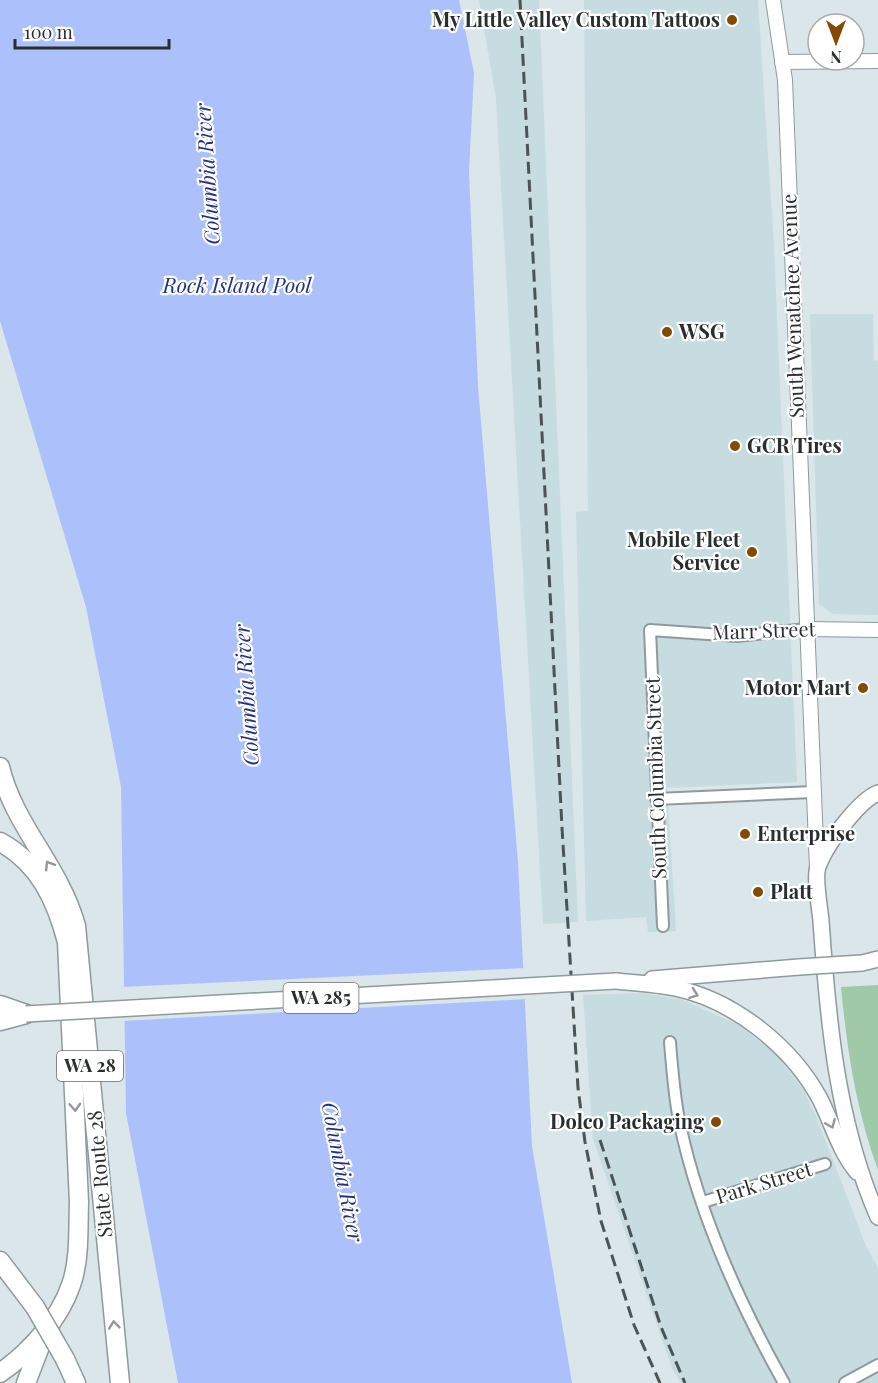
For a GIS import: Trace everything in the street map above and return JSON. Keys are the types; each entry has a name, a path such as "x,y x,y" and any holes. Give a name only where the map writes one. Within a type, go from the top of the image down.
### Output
{"highway":[{"name":"State Route 28","path":"0,767 15,811 63,889 76,926 120,1383"},
{"path":"0,843 25,859 46,886 60,916 67,942 80,1202 78,1244 72,1284 51,1321 31,1364 26,1383"},
{"path":"0,1008 26,1014"},
{"path":"0,1019 26,1014"},
{"path":"0,1261 35,1307 76,1383"},
{"path":"0,1373 28,1352 51,1321"}],"main road":[{"name":"South Wenatchee Avenue","path":"772,0 782,62 813,792 817,868 833,1052 846,1120 863,1178 878,1217"},
{"path":"782,62 878,61"},
{"name":"Marr Street","path":"807,629 878,630"},
{"path":"817,868 850,816 860,805 878,794"},
{"path":"862,963 878,961"},
{"path":"862,963 878,967"},
{"name":"WA 285","path":"26,1014 616,981 862,963"},
{"path":"616,981 676,988 727,1006 766,1034 796,1066 819,1098 843,1156 863,1178"}],"street":[{"name":"Marr Street","path":"650,630 737,636 807,629"},
{"name":"South Columbia Street","path":"650,630 663,926"},
{"path":"656,799 813,792"},
{"path":"670,1042 679,1118 703,1202 742,1305 783,1383"},
{"name":"Park Street","path":"703,1202 825,1164"},
{"path":"845,1383 878,1365"}],"shaded area":[{"path":"479,0 539,0 578,922 543,924 496,98"},
{"path":"584,0 758,0 774,248 797,782 667,788 676,931 648,932 646,917 586,921 576,512 588,511"},
{"path":"810,314 873,314 874,360 878,361 878,615 833,614 819,604"},
{"path":"642,993 683,1000 737,1024 775,1053 803,1089 816,1116 866,1246 878,1268 878,1383 681,1383 672,1368 593,1139 583,995"}],"green space":[{"path":"878,985 878,1170 864,1125 854,1080 841,987"}],"water":[{"name":"Rock Island Pool","path":"0,0 459,0 474,73 469,172 478,386 518,862 532,1146 572,1383 178,1383 126,1113 121,787 86,607 0,321"}],"pier":[{"path":"526,968 528,999 122,1021 121,987"}],"railway":[{"path":"520,0 562,828 578,1088 585,1142 601,1221 634,1325 660,1383"},
{"path":"600,1140 661,1327 685,1383"}],"place":[{"name":"My Little Valley Custom Tattoos","path":"732,20"},
{"name":"WSG","path":"667,332"},
{"name":"GCR Tires","path":"735,446"},
{"name":"Mobile Fleet Service","path":"752,552"},
{"name":"Motor Mart","path":"863,688"},
{"name":"Enterprise","path":"745,834"},
{"name":"Platt","path":"758,892"},
{"name":"Dolco Packaging","path":"716,1122"}],"water label":[{"name":"Columbia River","path":"208,174"},
{"name":"Columbia River","path":"247,695"},
{"name":"Columbia River","path":"342,1172"}]}
